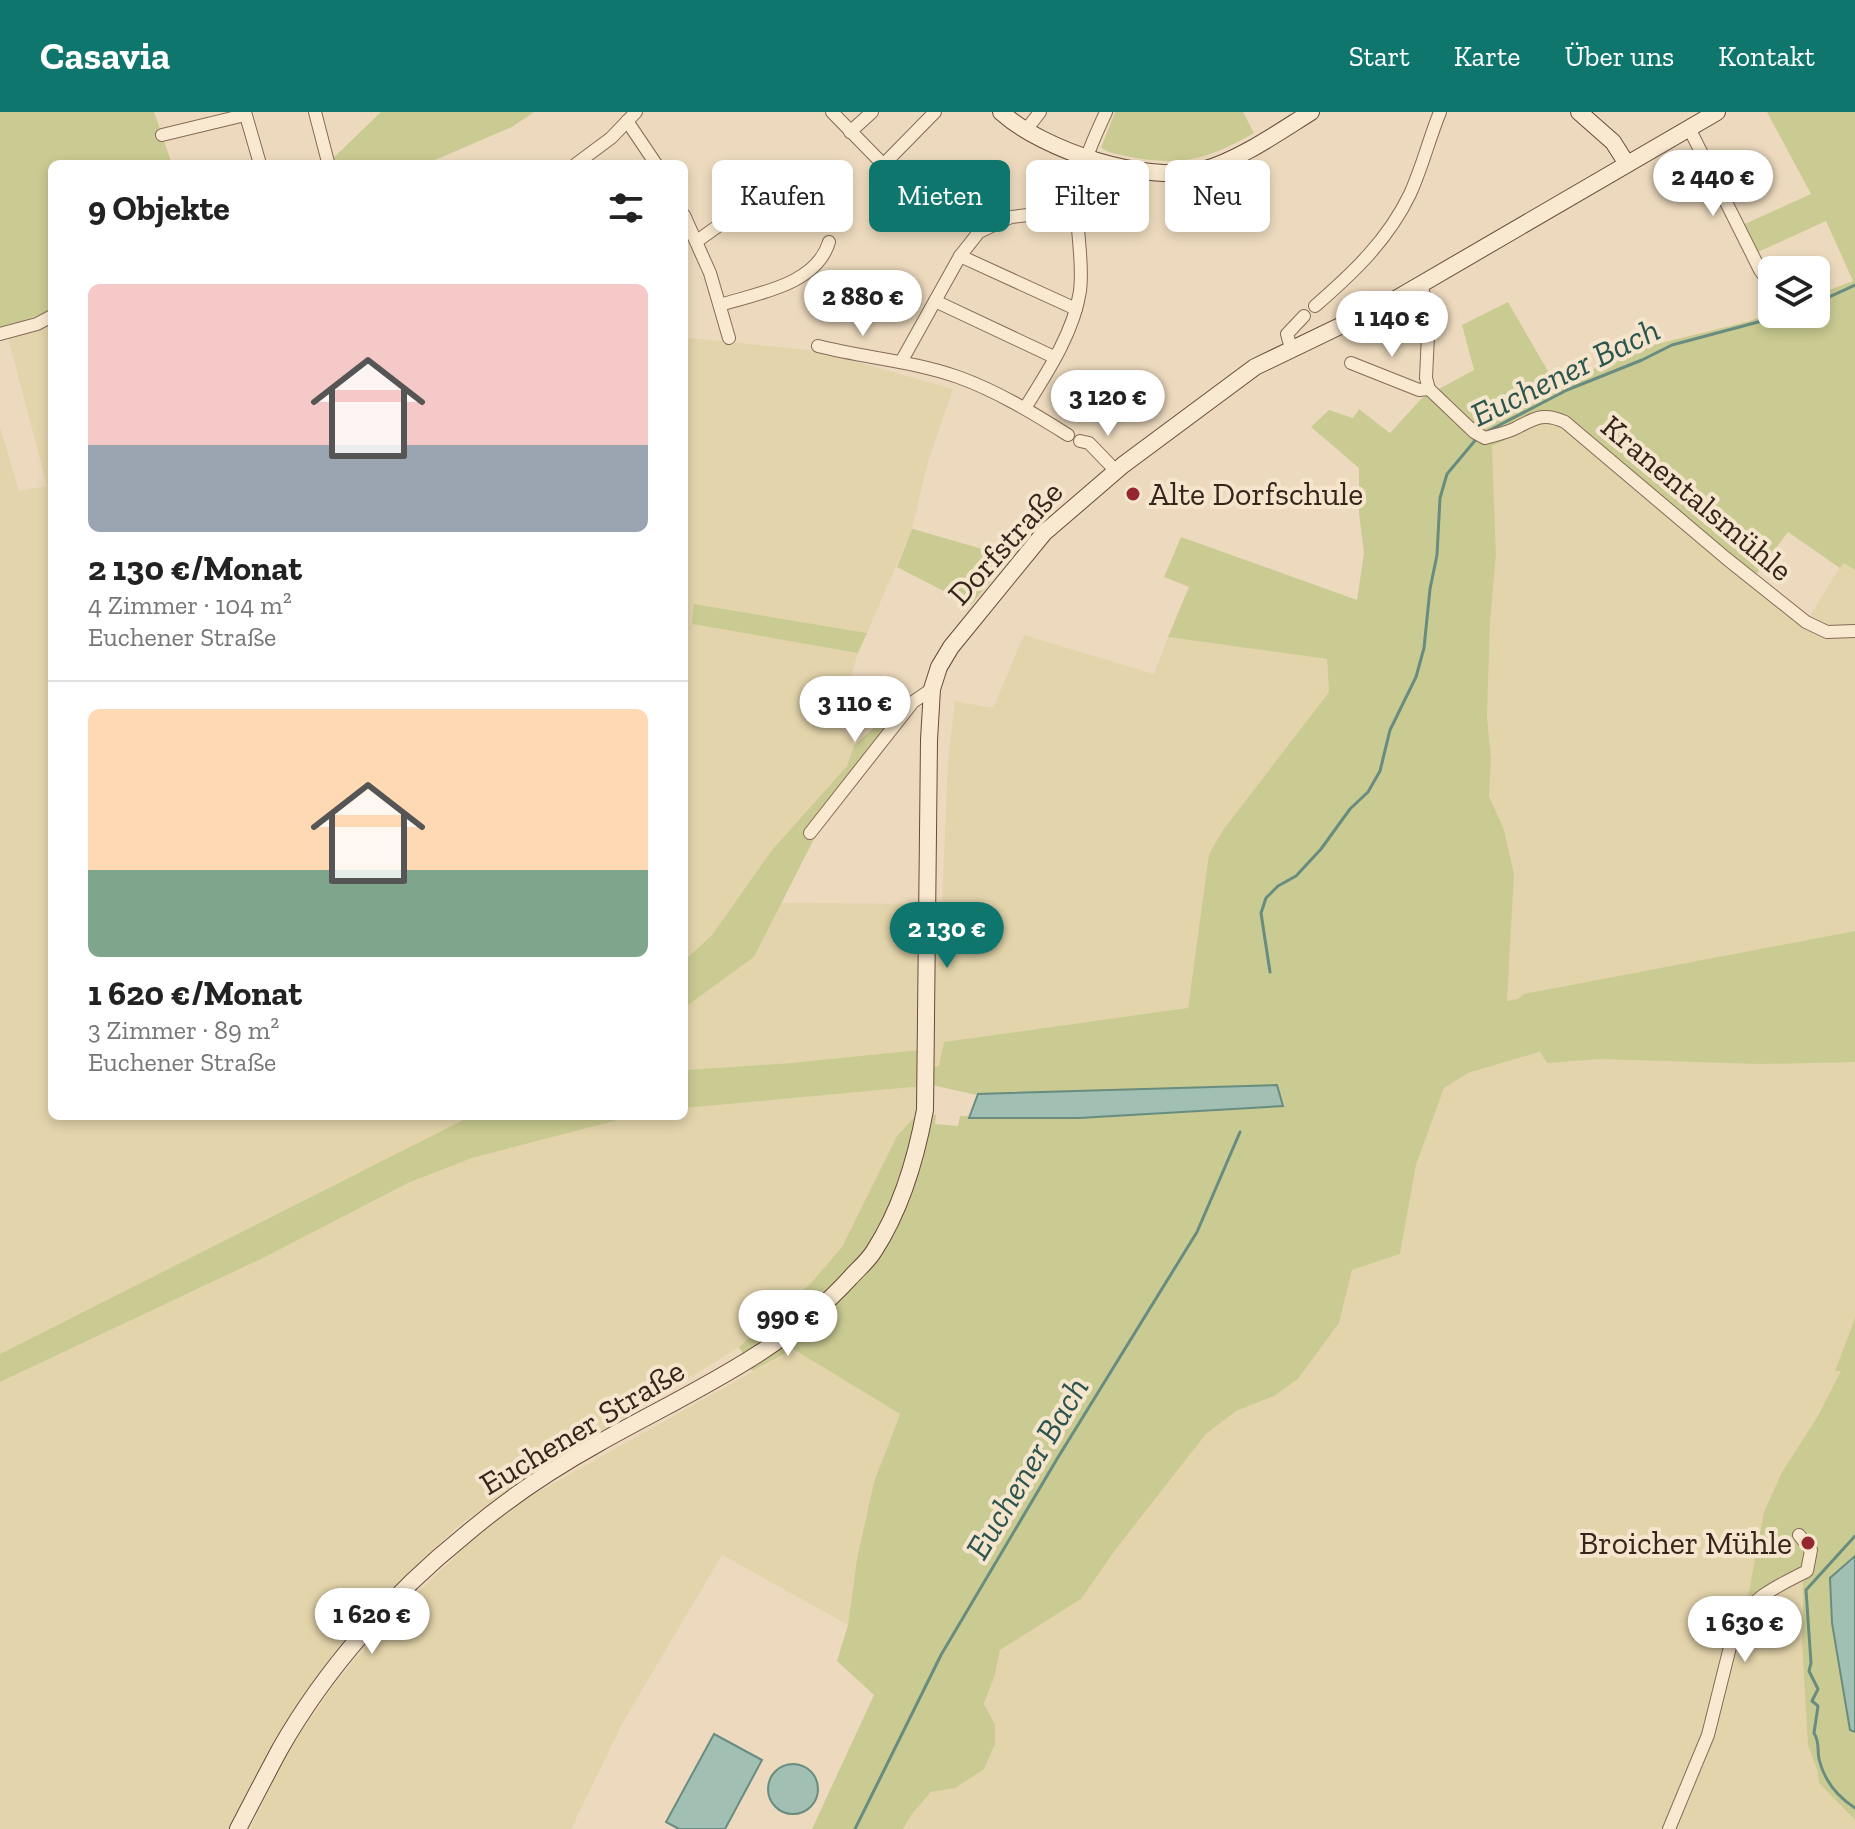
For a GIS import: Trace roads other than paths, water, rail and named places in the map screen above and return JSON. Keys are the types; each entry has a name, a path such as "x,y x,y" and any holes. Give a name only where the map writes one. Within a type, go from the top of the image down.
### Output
{"main road":[{"path":"1001,112 1055,146 1105,163 1174,174 1204,169 1252,148 1311,112"},
{"path":"1579,112 1613,142 1627,164"},
{"name":"Dorfstraße","path":"929,740 932,689 939,667 951,647 1044,533 1116,471 1255,367 1355,321 1717,112"},
{"name":"Euchener Straße","path":"238,1829 282,1747 324,1684 370,1626 464,1535 518,1494 597,1444 767,1350 831,1299 873,1252 915,1160 925,1110 929,740"}],"street":[{"path":"315,112 327,160"},
{"path":"832,112 878,160"},
{"path":"850,132 872,112"},
{"path":"888,160 935,112"},
{"path":"1026,130 1040,112"},
{"path":"1085,160 1106,112"},
{"path":"1315,306 1365,260 1393,224 1411,191 1440,112"},
{"path":"162,135 245,114 258,160"},
{"path":"582,160 632,117 654,160"},
{"path":"1689,128 1758,266"},
{"path":"901,362 960,256 979,232 1011,217 1026,215"},
{"path":"688,223 720,305 729,338"},
{"path":"697,241 712,230"},
{"path":"1025,408 1054,357 1076,309 1082,258 1080,232"},
{"path":"720,305 804,276 825,257 829,242"},
{"path":"960,256 1076,309"},
{"path":"1421,284 1429,313 1426,378 1429,389"},
{"path":"935,301 1054,357"},
{"path":"1291,348 1287,334 1304,316"},
{"path":"0,334 48,318"},
{"path":"818,346 958,377 1025,408 1074,438 1089,443 1116,471"},
{"name":"Kranentalsmühle","path":"1351,363 1419,390 1429,389 1479,435 1515,429 1541,415 1565,422 1806,622 1827,632 1855,631"},
{"name":"Dorfstraße","path":"810,833 913,702 932,689"},
{"path":"1669,1829 1708,1735 1740,1617 1773,1587 1807,1571 1811,1550 1799,1535"}],"waterway":[{"name":"Euchener Bach","path":"1830,297 1855,285"},
{"name":"Euchener Bach","path":"1488,431 1567,390 1672,345 1758,322"},
{"name":"Euchener Bach","path":"1270,972 1261,913 1266,898 1278,886 1296,876 1321,849 1350,809 1368,792 1380,771 1390,730 1416,677 1424,648 1437,555 1440,498 1447,474 1478,437"},
{"name":"Euchener Bach","path":"855,1829 941,1655 1197,1232 1240,1132"},
{"path":"1855,1536 1806,1590 1809,1671 1818,1689 1812,1701 1818,1706 1814,1733 1819,1759 1832,1787 1855,1808"}],"place":[{"name":"Alte Dorfschule","path":"1133,494"},
{"name":"Broicher Mühle","path":"1808,1543"}]}
